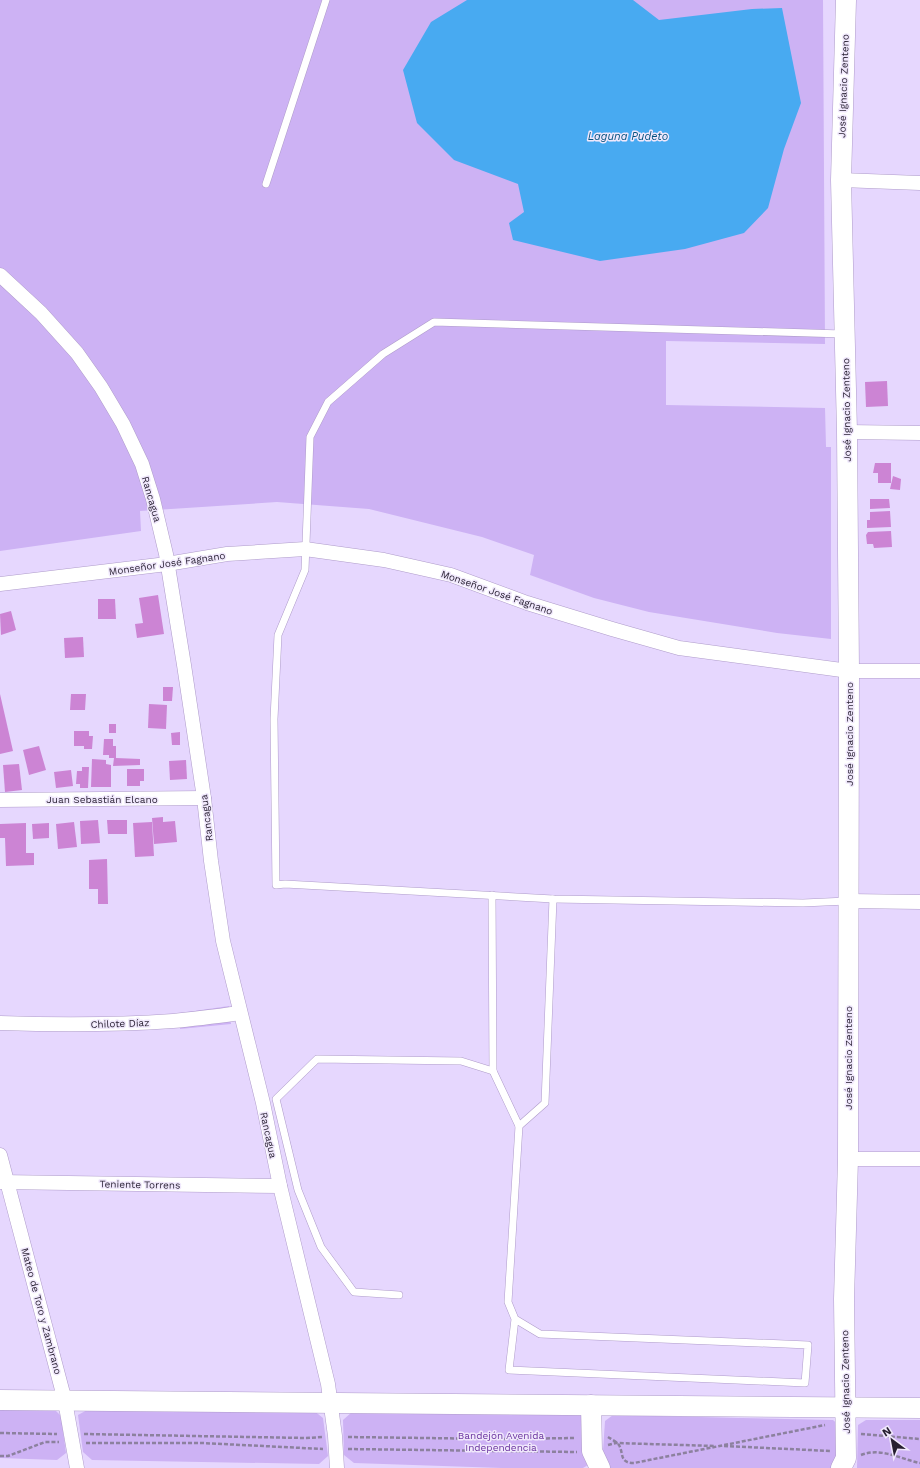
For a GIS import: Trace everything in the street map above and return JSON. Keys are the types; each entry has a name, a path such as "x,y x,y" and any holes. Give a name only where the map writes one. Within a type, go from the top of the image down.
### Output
{"street":[{"name":"José Ignacio Zenteno","path":"843,1463 846,1430 844,1299 848,1159 849,901 849,671 841,180 846,0"},
{"path":"841,180 920,183"},
{"name":"Rancagua","path":"0,275 41,313 77,354 100,387 123,424 142,464 153,499 166,554 184,665 223,941 328,1384 336,1443 337,1468"},
{"path":"846,432 920,432"},
{"name":"Monseñor José Fagnano","path":"0,584 167,564 227,554 306,549 384,560 451,575 527,603 679,648 849,671 920,671"},
{"name":"Juan Sebastián Elcano","path":"0,800 204,798"},
{"path":"849,901 920,902"},
{"name":"Chilote Díaz","path":"0,1023 95,1025 174,1021 240,1013"},
{"name":"Mateo de Toro y Zambrano","path":"0,1155 4,1182 65,1401 77,1468"},
{"path":"848,1159 920,1159"},
{"name":"Teniente Torrens","path":"4,1182 280,1186"},
{"path":"0,1400 920,1408"},
{"path":"592,1405 595,1452"}],"lane":[{"path":"266,184 326,0"},
{"path":"844,334 434,322 383,354 328,402 310,437 305,570 278,635 274,719 276,886 285,884 553,899 803,902 849,901"},
{"path":"492,895 493,1071 519,1126 508,1302 514,1319 509,1370 805,1383 808,1345 540,1334 514,1319"},
{"path":"519,1126 545,1103 553,899"},
{"path":"399,1295 354,1292 321,1247 298,1190 276,1099 317,1059 461,1061 493,1071"}],"path":[{"path":"595,1452 609,1437 619,1445 623,1459 628,1463 634,1463 824,1425 866,1435 920,1439"},
{"path":"0,1433 72,1438 202,1443 336,1443 500,1439 595,1452"},
{"path":"0,1456 8,1456 45,1442 72,1438 306,1438 336,1443 595,1452 605,1451 607,1446 616,1443 826,1450 832,1451 843,1463 878,1451 920,1463"}],"green space":[{"path":"0,0 823,0 825,344 666,341 666,405 825,408 826,447 831,447 831,639 777,633 649,612 594,598 530,575 534,555 482,537 369,509 277,502 140,511 141,531 0,551"},
{"path":"229,1006 231,1024 180,1029 180,1013"},
{"path":"0,1407 54,1409 61,1416 66,1453 57,1460 0,1458"},
{"path":"89,1409 313,1410 323,1418 328,1456 319,1464 92,1460 83,1452 78,1415"},
{"name":"Bandejón Avenida Independencia","path":"352,1412 581,1415 588,1465 583,1468 502,1468 354,1463 344,1455 343,1420"},
{"path":"613,1415 833,1420 841,1427 840,1468 604,1468 602,1466 605,1421"},
{"path":"866,1420 920,1420 920,1468 857,1468 858,1425"}],"water":[{"name":"Laguna Pudeto","path":"467,0 633,0 659,20 752,9 782,8 801,103 784,149 768,208 744,233 685,249 600,261 513,240 509,223 524,212 518,184 454,160 417,123 403,70 431,22"}],"building":[{"path":"887,381 888,406 866,407 865,382"},
{"path":"875,463 891,463 891,483 878,483 878,473 873,473"},
{"path":"893,476 901,479 900,490 890,489"},
{"path":"870,499 889,499 890,508 870,509"},
{"path":"890,511 891,527 867,528 867,520 870,520 870,512"},
{"path":"891,531 892,547 874,548 873,544 867,544 866,535 868,532"},
{"path":"158,595 164,634 137,638 135,624 143,623 139,598"},
{"path":"98,599 115,599 116,619 98,619"},
{"path":"11,611 16,630 1,635 0,614"},
{"path":"83,637 84,657 65,658 64,638"},
{"path":"163,687 173,687 172,701 163,701"},
{"path":"0,694 13,751 0,754"},
{"path":"71,694 86,694 85,710 70,710"},
{"path":"149,704 167,705 166,729 148,728"},
{"path":"109,724 116,724 116,733 109,733"},
{"path":"74,731 89,731 89,736 93,736 92,749 84,749 84,746 74,746"},
{"path":"180,732 180,745 172,745 171,733"},
{"path":"104,739 113,739 113,746 116,746 116,758 140,759 140,765 113,766 114,758 109,758 109,755 103,755"},
{"path":"39,746 46,770 29,775 23,750"},
{"path":"92,759 106,760 106,764 111,765 111,787 91,787"},
{"path":"186,760 187,779 170,780 169,761"},
{"path":"19,764 22,790 5,792 3,765"},
{"path":"82,767 89,767 88,788 80,788 80,784 76,784 77,771 82,771"},
{"path":"127,769 144,769 144,781 140,781 140,786 127,786"},
{"path":"71,770 73,786 56,788 54,772"},
{"path":"163,817 163,822 175,821 177,842 154,844 152,818"},
{"path":"98,820 100,843 81,844 80,821"},
{"path":"107,820 127,820 127,834 108,834"},
{"path":"74,822 77,847 58,849 56,824"},
{"path":"152,822 154,856 135,857 133,823"},
{"path":"26,823 26,853 34,853 34,865 6,866 5,838 0,838 0,824"},
{"path":"49,823 49,838 33,839 32,824"},
{"path":"107,859 108,904 98,904 98,889 89,889 89,860"}]}
